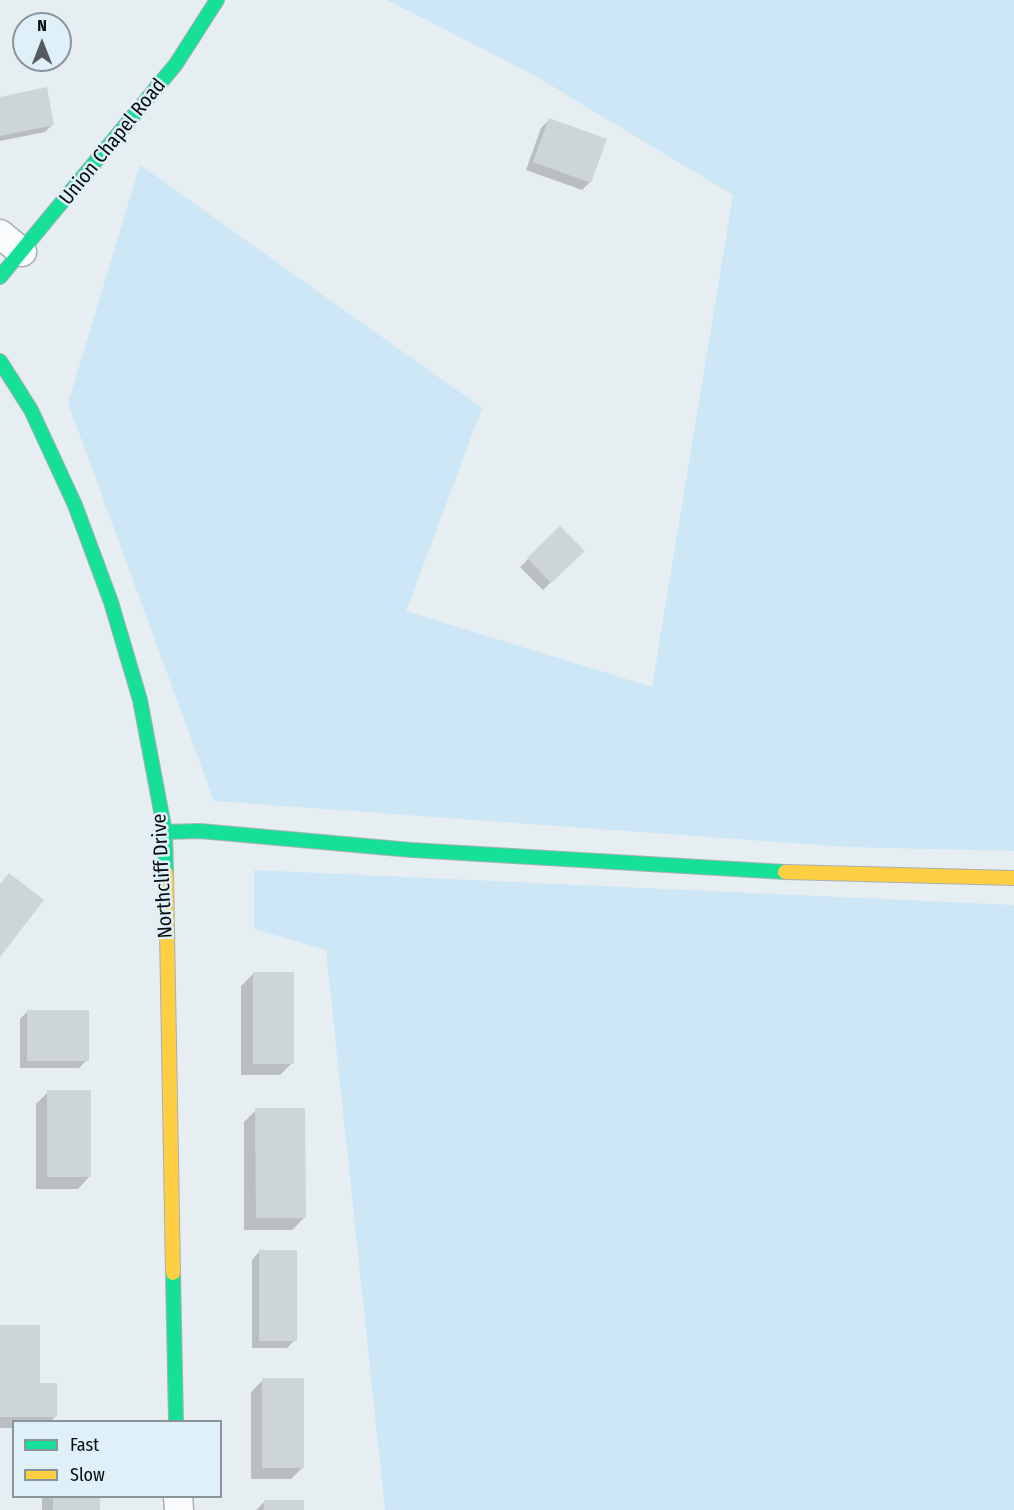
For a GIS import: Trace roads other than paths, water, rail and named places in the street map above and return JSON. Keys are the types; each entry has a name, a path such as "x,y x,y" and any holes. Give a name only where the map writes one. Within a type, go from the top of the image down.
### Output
{"street":[{"name":"Union Chapel Road","path":"0,277 176,64 217,0"},
{"path":"0,234 22,252"},
{"name":"Northcliff Drive","path":"0,361 31,410 70,494 111,602 140,700 165,832 176,1420"},
{"path":"165,832 200,831 411,850 752,871 1014,878"}]}
